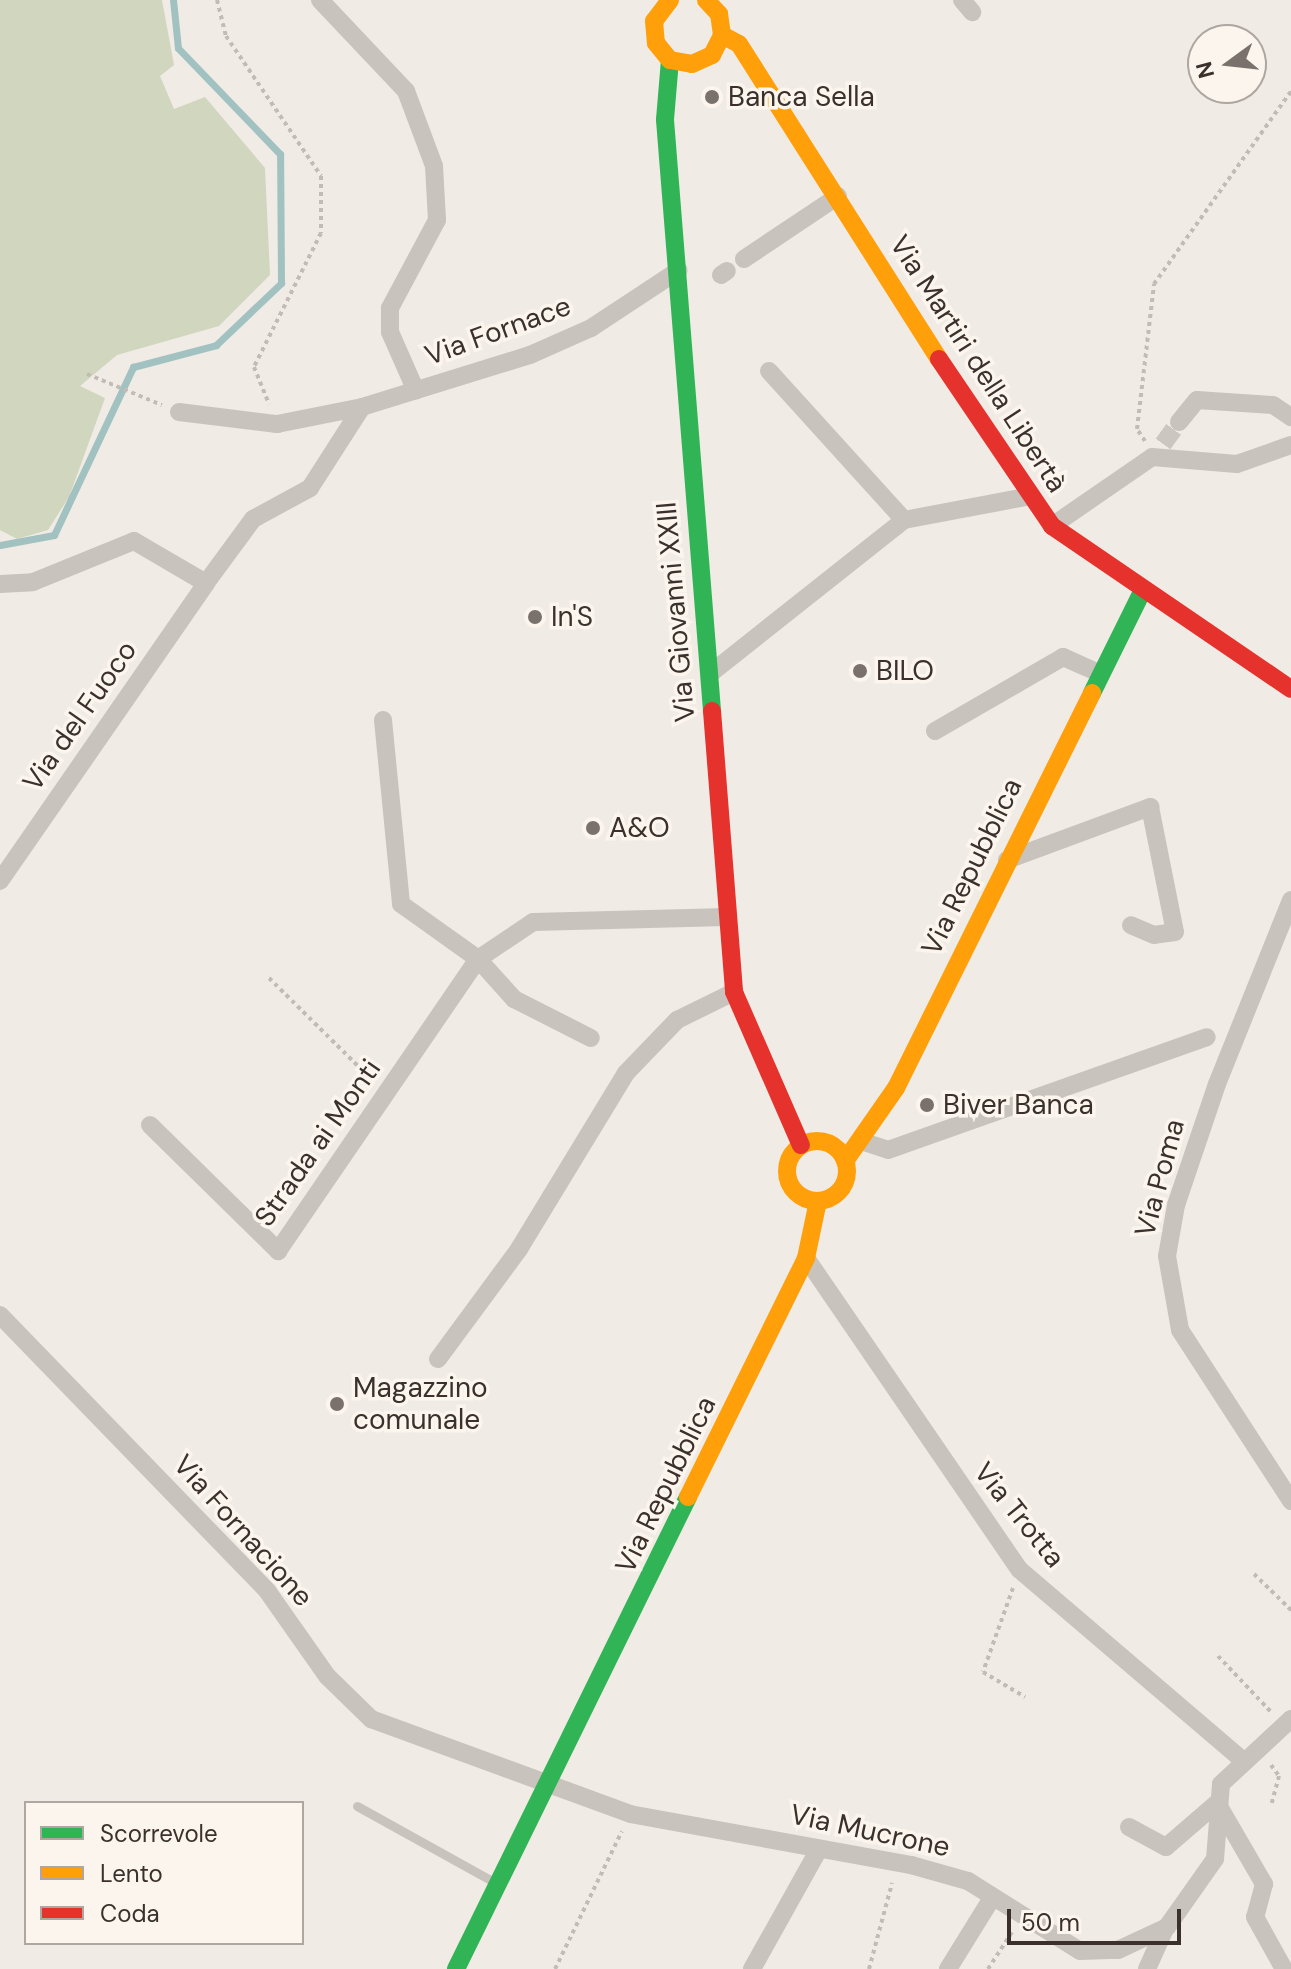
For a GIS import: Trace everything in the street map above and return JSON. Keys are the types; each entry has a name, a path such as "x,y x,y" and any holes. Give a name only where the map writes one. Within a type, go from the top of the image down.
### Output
{"main road":[{"path":"670,0 653,33 670,60 703,61 722,35"},
{"name":"Via Martiri della Libertà","path":"706,0 719,14 722,35 739,44 1026,497 1052,526 1142,592 1291,689"},
{"name":"Via Giovanni XXIII","path":"670,60 665,120 734,992 801,1145"},
{"name":"Via Repubblica","path":"845,1161 864,1142 1142,592"},
{"path":"827,1142 845,1161 842,1188 818,1201 800,1196 788,1180 789,1160 801,1145 827,1142"},
{"name":"Via Repubblica","path":"456,1969 806,1258 818,1201"}],"street":[{"name":"Via Fornace","path":"320,0 406,91 434,166 437,220 390,308 390,332 416,391"},
{"path":"744,259 838,196"},
{"name":"Via Fornace","path":"179,412 277,424 362,407 579,333 679,270"},
{"path":"769,371 904,520"},
{"path":"1179,422 1197,400 1273,405 1291,417"},
{"path":"0,584 33,582 134,541 206,583 253,519 310,488 362,407"},
{"path":"1052,526 1158,450 1237,464 1291,445"},
{"path":"711,673 904,520 1026,497"},
{"name":"Via del Fuoco","path":"0,881 206,583"},
{"path":"935,731 1063,657 1099,673"},
{"path":"383,720 401,904 478,959 514,999 591,1038"},
{"path":"1007,860 1150,807 1175,932 1154,935 1131,925"},
{"name":"Via Poma","path":"1291,900 1217,1084 1176,1205 1167,1256 1180,1330 1291,1501"},
{"name":"Strada ai Monti","path":"150,1125 278,1251 478,959 533,922 727,917"},
{"path":"438,1359 519,1249 626,1073 677,1020 734,992"},
{"path":"864,1142 888,1150 1207,1037"},
{"name":"Via Trotta","path":"806,1258 1020,1570 1241,1759"},
{"name":"Via Fornacione","path":"1,1319 268,1592 327,1676 371,1719 547,1788"},
{"path":"1129,1827 1166,1847 1217,1803 1221,1784 1241,1759 1287,1722"},
{"name":"Via Mucrone","path":"547,1788 630,1814 897,1861 968,1881 1080,1951 1118,1950 1167,1927 1215,1859 1217,1803"},
{"path":"1217,1803 1264,1884 1255,1917 1284,1969"},
{"path":"752,1969 819,1849"},
{"path":"948,1969 992,1898"},
{"path":"1147,1969 1167,1927"}],"lane":[{"path":"357,1806 499,1885"}],"path":[{"path":"217,0 226,36 321,176 321,233 254,367 277,424"},
{"path":"1158,450 1137,429 1154,284 1291,91"},
{"path":"87,374 179,412"},
{"path":"269,978 387,1094"},
{"path":"1020,1570 983,1672 1025,1697"},
{"path":"1254,1574 1291,1610"},
{"path":"1218,1656 1287,1722"},
{"path":"1270,1763 1279,1776 1272,1803"},
{"path":"555,1969 630,1814"},
{"path":"869,1969 897,1861"},
{"path":"988,1969 1022,1916"}],"green space":[{"path":"0,0 162,0 174,65 160,76 174,109 205,97 265,168 270,275 219,326 117,355 80,386 105,398 69,497 48,530 17,539 0,530"}],"waterway":[{"path":"0,545 54,535 133,367 216,345 281,283 280,154 178,48 173,0"}],"tunnel":[{"path":"1163,444 1179,422"}],"traffic: fast":[{"path":"670,60 665,120 712,711"},
{"path":"1092,693 1142,592"},
{"path":"456,1969 688,1497"}],"traffic: slow":[{"path":"670,0 654,21 656,43 670,60 692,64 712,55 722,35 719,14 706,0"},
{"path":"722,35 739,44 939,359"},
{"path":"845,1161 896,1088 1092,693"},
{"path":"817,1141 828,1143 838,1150 845,1160 847,1171 845,1182 838,1192 828,1199 817,1201 806,1199 796,1192 789,1182 787,1171 789,1160 796,1150 806,1143 817,1141"},
{"path":"688,1497 806,1258 818,1201"}],"traffic: jam":[{"path":"939,359 1052,526 1291,689"},
{"path":"712,711 734,992 801,1145"}],"place":[{"name":"Banca Sella","path":"712,97"},
{"name":"In'S","path":"535,617"},
{"name":"BILO","path":"860,671"},
{"name":"A&O","path":"593,828"},
{"name":"Biver Banca","path":"927,1105"},
{"name":"Magazzino comunale","path":"337,1404"}]}
